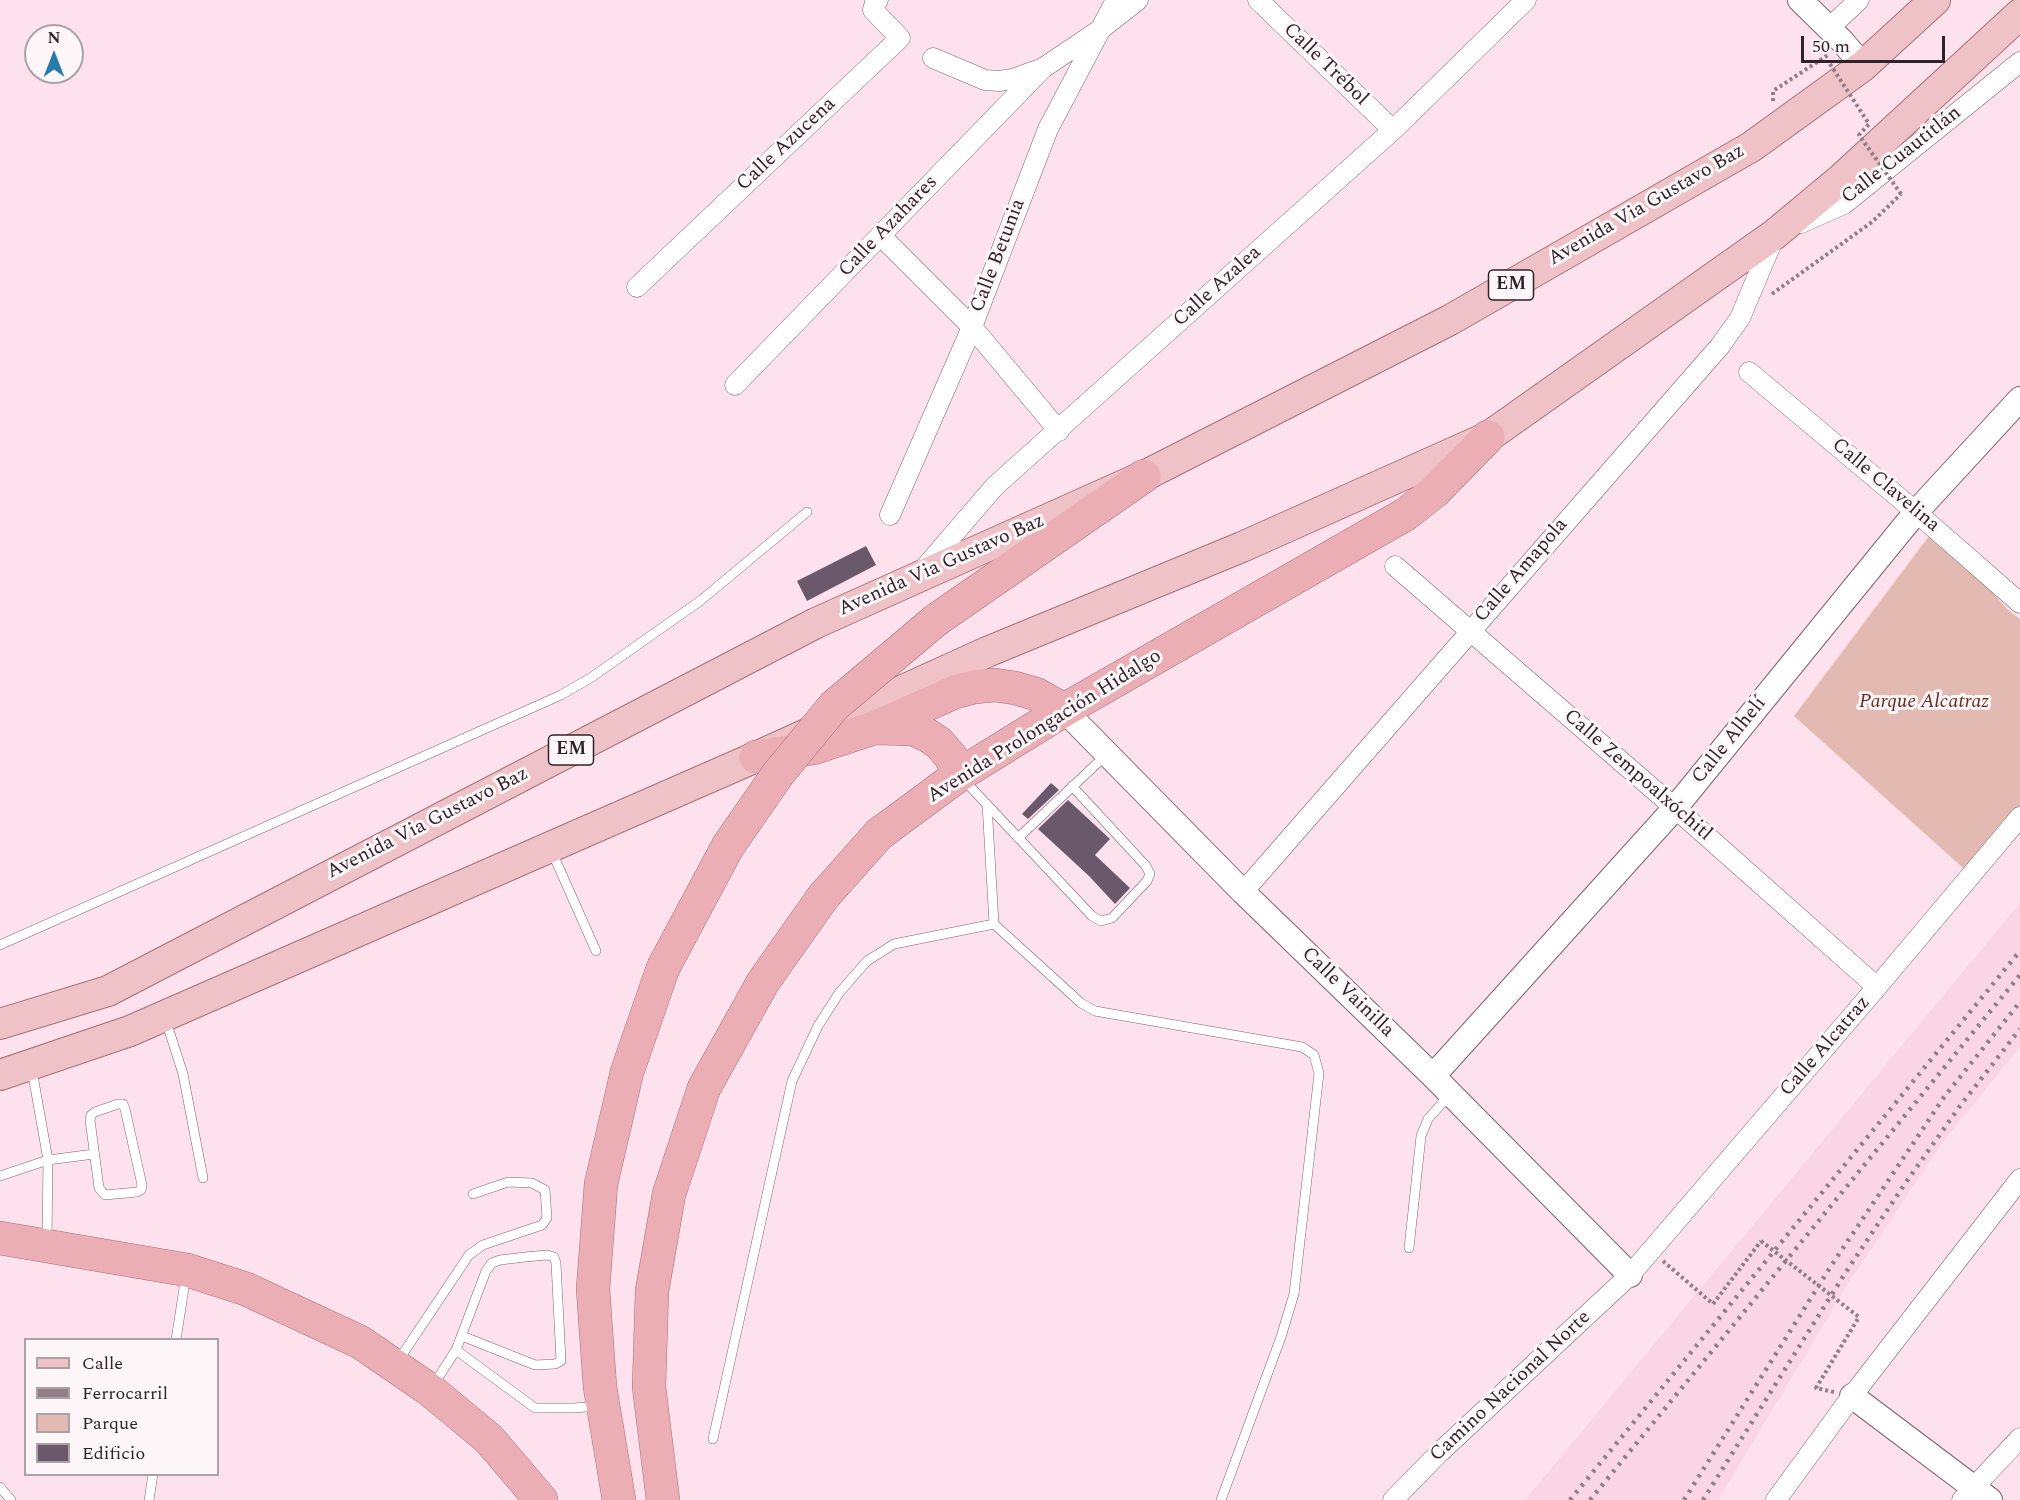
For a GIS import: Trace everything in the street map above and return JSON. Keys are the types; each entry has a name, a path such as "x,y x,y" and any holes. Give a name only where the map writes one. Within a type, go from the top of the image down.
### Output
{"highway":[{"name":"Avenida Prolongación Hidalgo","path":"663,1500 650,1388 652,1291 669,1194 704,1088 763,982 823,897 879,834 959,775 1064,710 1406,514 1434,492 1488,437"},
{"path":"620,1500 603,1406 593,1288 601,1184 627,1072 663,968 728,846 778,774 834,706 936,620 1144,476"},
{"path":"756,757 813,748 874,728 974,687 995,685 1015,688 1036,694 1064,710"},
{"path":"874,728 913,729 927,735 939,743 951,757 959,775"},
{"path":"0,1238 187,1270 246,1289 360,1342 430,1390 489,1439 541,1500"}],"main road":[{"name":"EM","path":"1863,66 1935,0"},
{"path":"0,1075 130,1031 756,757 987,652 1242,548 1488,437 1775,234 2020,14"},
{"name":"Avenida Via Gustavo Baz","path":"0,1024 108,991 816,623 1144,476 1450,320 1751,147 1863,66"}],"street":[{"name":"Calle Azucena","path":"637,287 900,38 873,10 878,0"},
{"name":"Calle Betunia","path":"890,515 972,327 1048,129 1116,0"},
{"name":"Calle Azahares","path":"735,385 1044,68 1101,29 1138,0"},
{"name":"Calle Trébol","path":"1258,0 1393,130"},
{"name":"Calle Azalea","path":"916,578 995,486 1393,130 1526,0"},
{"path":"1800,0 1863,66"},
{"path":"1835,35 1859,0"},
{"name":"Calle Azahares","path":"933,58 985,80 1013,79 1044,68"},
{"name":"Calle Cuautitlán","path":"1775,234 1844,204 2020,62"},
{"name":"Calle Amapola","path":"1243,892 1720,346 1740,318 1775,234"},
{"path":"881,236 972,327 1059,431"},
{"name":"Calle Clavelina","path":"1749,372 2020,603"},
{"name":"Calle Alhelí","path":"1433,1076 1675,808 1916,512 2020,399"},
{"name":"Calle Zempoalxóchitl","path":"1395,566 1675,808 1877,987"},
{"name":"Calle Vainilla","path":"1064,710 1243,892 1433,1076 1630,1275"},
{"name":"Calle Alcatraz","path":"1630,1275 2020,817"},
{"path":"1776,1500 1852,1396 2020,1179"},
{"name":"Camino Nacional Norte","path":"1393,1500 1439,1453 1630,1275"},
{"path":"1852,1396 1975,1496 2020,1438"}],"lane":[{"path":"0,945 561,695 592,677 700,601 807,512"},
{"path":"1018,838 1107,754"},
{"path":"959,775 1092,916 1101,921 1112,918 1147,881 1150,874 1146,866 1072,786"},
{"path":"987,804 994,924 1081,1003 1095,1011 1302,1047 1314,1055 1319,1073 1294,1294 1281,1337 1221,1500"},
{"path":"550,847 596,951"},
{"path":"713,1439 792,1081 818,1026 839,993 867,961 894,944 994,924"},
{"path":"164,1016 183,1074 203,1178"},
{"path":"31,1065 48,1160 47,1246"},
{"path":"1409,1248 1421,1136 1428,1119 1450,1094"},
{"path":"123,1104 142,1185 141,1190 105,1195 101,1192 94,1154 91,1115 123,1104"},
{"path":"0,1176 48,1160 94,1154"},
{"path":"395,1366 469,1255 483,1245 543,1225 547,1218 545,1190 532,1183 508,1182 473,1194"},
{"path":"430,1390 456,1350 486,1271 492,1263 547,1254 554,1257 561,1361 555,1364 535,1365 462,1336"},
{"path":"176,1338 187,1270"},
{"path":"456,1350 535,1407 603,1406"},
{"path":"149,1500 153,1476"},
{"path":"0,1487 11,1500"}],"path":[{"path":"1779,99 1774,102 1773,91 1832,52 1835,35"},
{"path":"1740,318 1872,222 1901,194 1859,135 1869,124 1830,64"},
{"path":"1652,1250 1713,1304 1761,1241 1859,1317 1816,1388 1852,1396"}],"shaded area":[{"path":"2020,903 2020,1047 1942,1143 1849,1282 1718,1500 1525,1500"}],"green space":[{"name":"Parque Alcatraz","path":"1935,528 2008,610 2020,619 2020,818 1972,876 1794,716"}],"building":[{"path":"866,546 876,565 807,601 797,581"},
{"path":"1051,783 1059,790 1028,819 1022,814"},
{"path":"1068,800 1110,839 1095,855 1130,888 1115,904 1089,876 1038,829"}],"railway":[{"path":"1570,1500 2020,951"},
{"path":"1590,1500 2020,975"},
{"path":"1684,1500 1831,1266 1944,1097 2020,1002"},
{"path":"1703,1500 1844,1275 1904,1185 1960,1106 2020,1029"}]}
